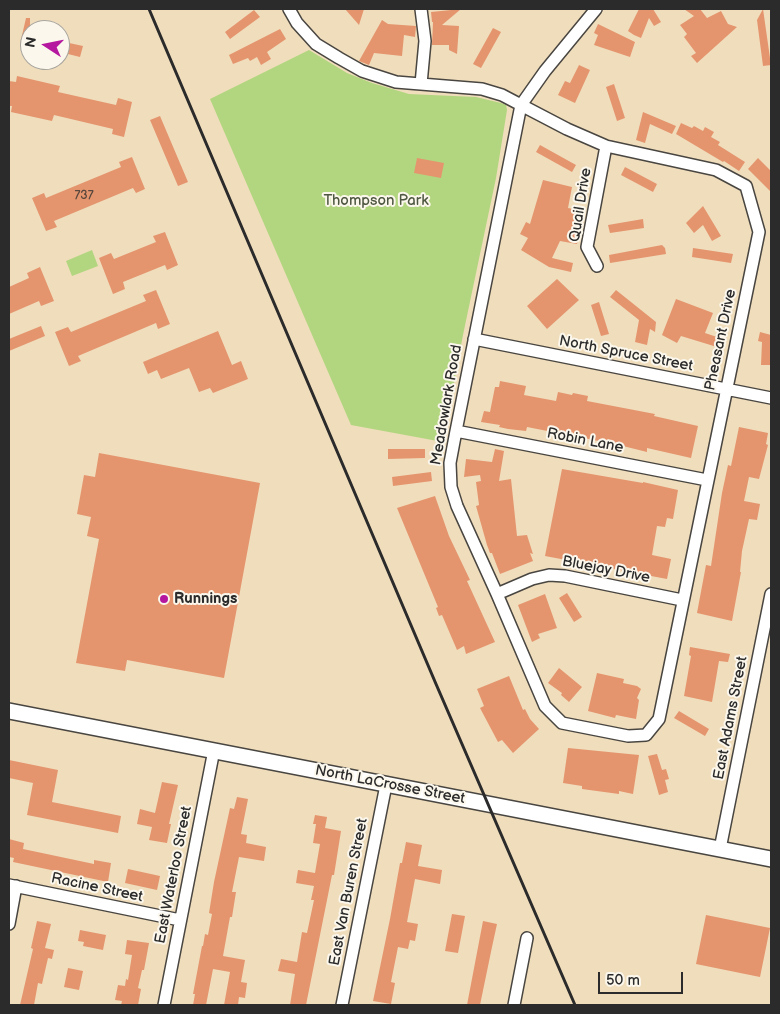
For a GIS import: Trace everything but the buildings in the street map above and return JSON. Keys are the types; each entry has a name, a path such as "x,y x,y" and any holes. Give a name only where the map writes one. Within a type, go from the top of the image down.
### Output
{"main road":[{"name":"North LaCrosse Street","path":"9,711 771,859"}],"street":[{"path":"289,9 297,23 316,44 338,58 378,77 396,82 482,89 502,95 521,105"},
{"path":"421,9 426,42 421,84"},
{"name":"Meadowlark Road","path":"596,9 545,71 521,105 450,463 451,487 457,506 497,594 544,706 562,723 628,736 646,734"},
{"name":"Pheasant Drive","path":"521,105 565,128 606,146 716,170 746,186 759,232 659,719 646,734"},
{"name":"Quail Drive","path":"597,266 588,247 606,146"},
{"name":"North Spruce Street","path":"474,339 771,398"},
{"name":"Robin Lane","path":"456,431 707,480"},
{"name":"Bluejay Drive","path":"497,594 532,579 549,575 565,576 682,600"},
{"name":"East Adams Street","path":"720,849 768,627 771,594"},
{"name":"East Waterloo Street","path":"164,1005 214,750"},
{"name":"East Van Buren Street","path":"342,1005 386,785"},
{"path":"9,924 12,886"},
{"name":"Racine Street","path":"12,886 180,920"},
{"path":"514,1005 527,938"}],"green space":[{"name":"Thompson Park","path":"309,50 347,73 409,94 476,97 506,105 507,110 496,178 443,442 351,425 210,99"},
{"path":"92,250 98,266 72,276 66,261"}],"railway":[{"path":"149,9 436,684 575,1005"}],"place":[{"name":"Runnings","path":"164,599"}]}
